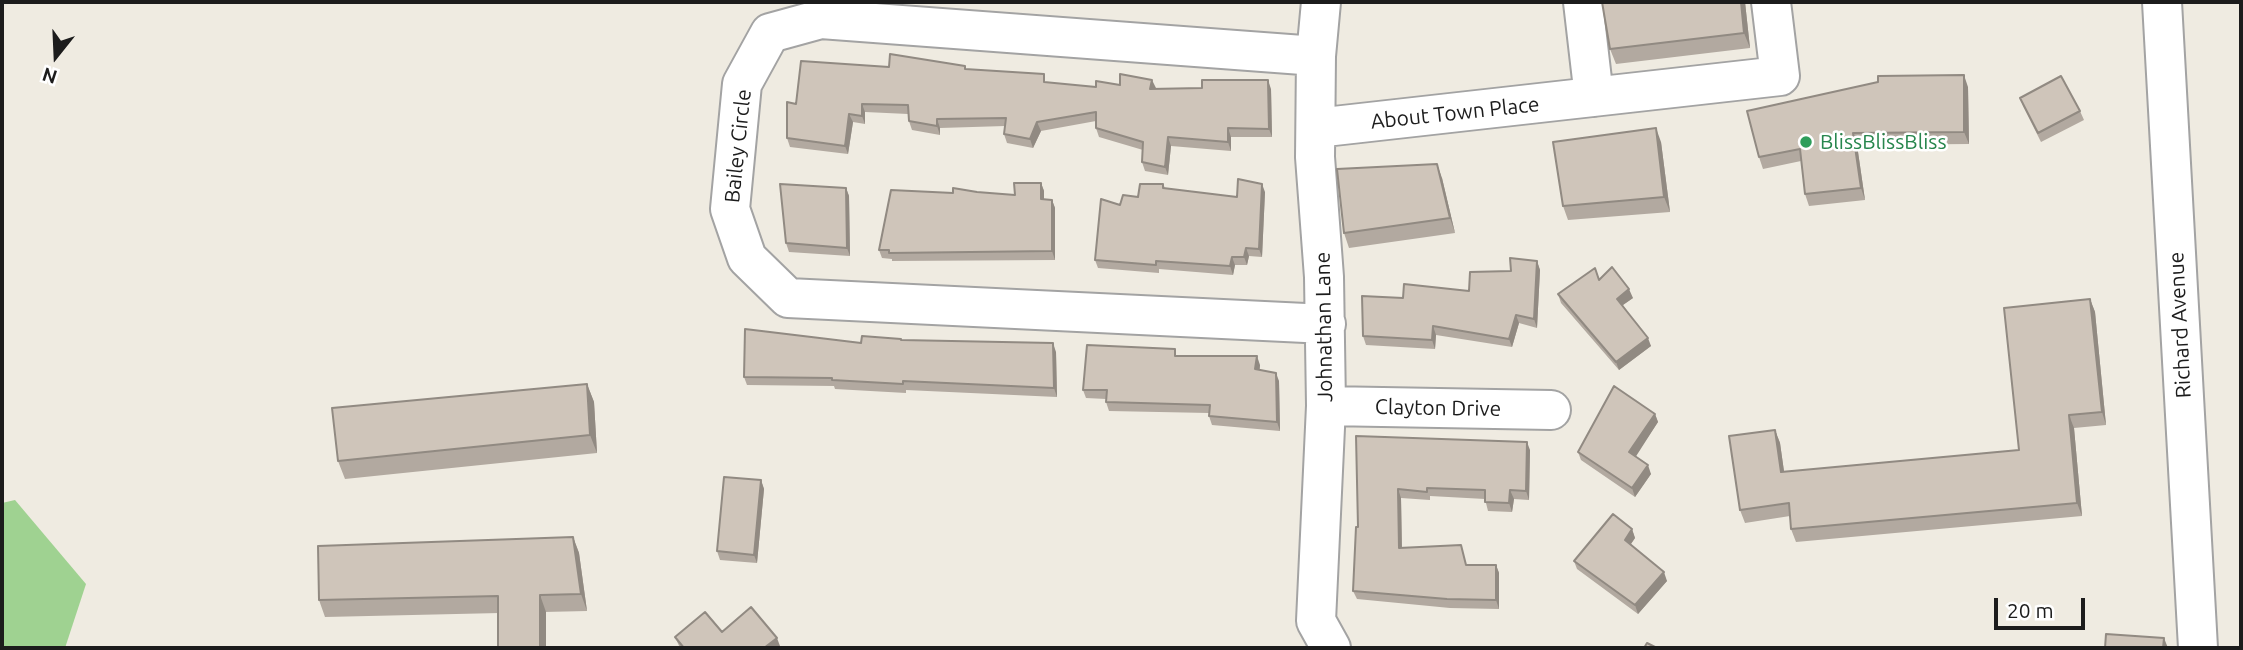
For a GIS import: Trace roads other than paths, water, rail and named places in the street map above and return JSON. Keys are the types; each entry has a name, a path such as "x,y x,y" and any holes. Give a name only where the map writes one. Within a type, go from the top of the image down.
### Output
{"street":[{"name":"Johnathan Lane","path":"1321,2 1316,56 1315,128 1326,324 1326,406 1316,621 1331,648"},
{"path":"1583,2 1594,97"},
{"name":"About Town Place","path":"1315,128 1780,76 1771,2"},
{"name":"Richard Avenue","path":"2162,2 2198,648"},
{"name":"Bailey Circle","path":"1316,56 821,19 769,33 742,84 730,209 747,258 788,298 1326,324"},
{"name":"Clayton Drive","path":"1326,406 1550,410"}],"place":[{"name":"BlissBlissBliss","path":"1806,142"}]}
